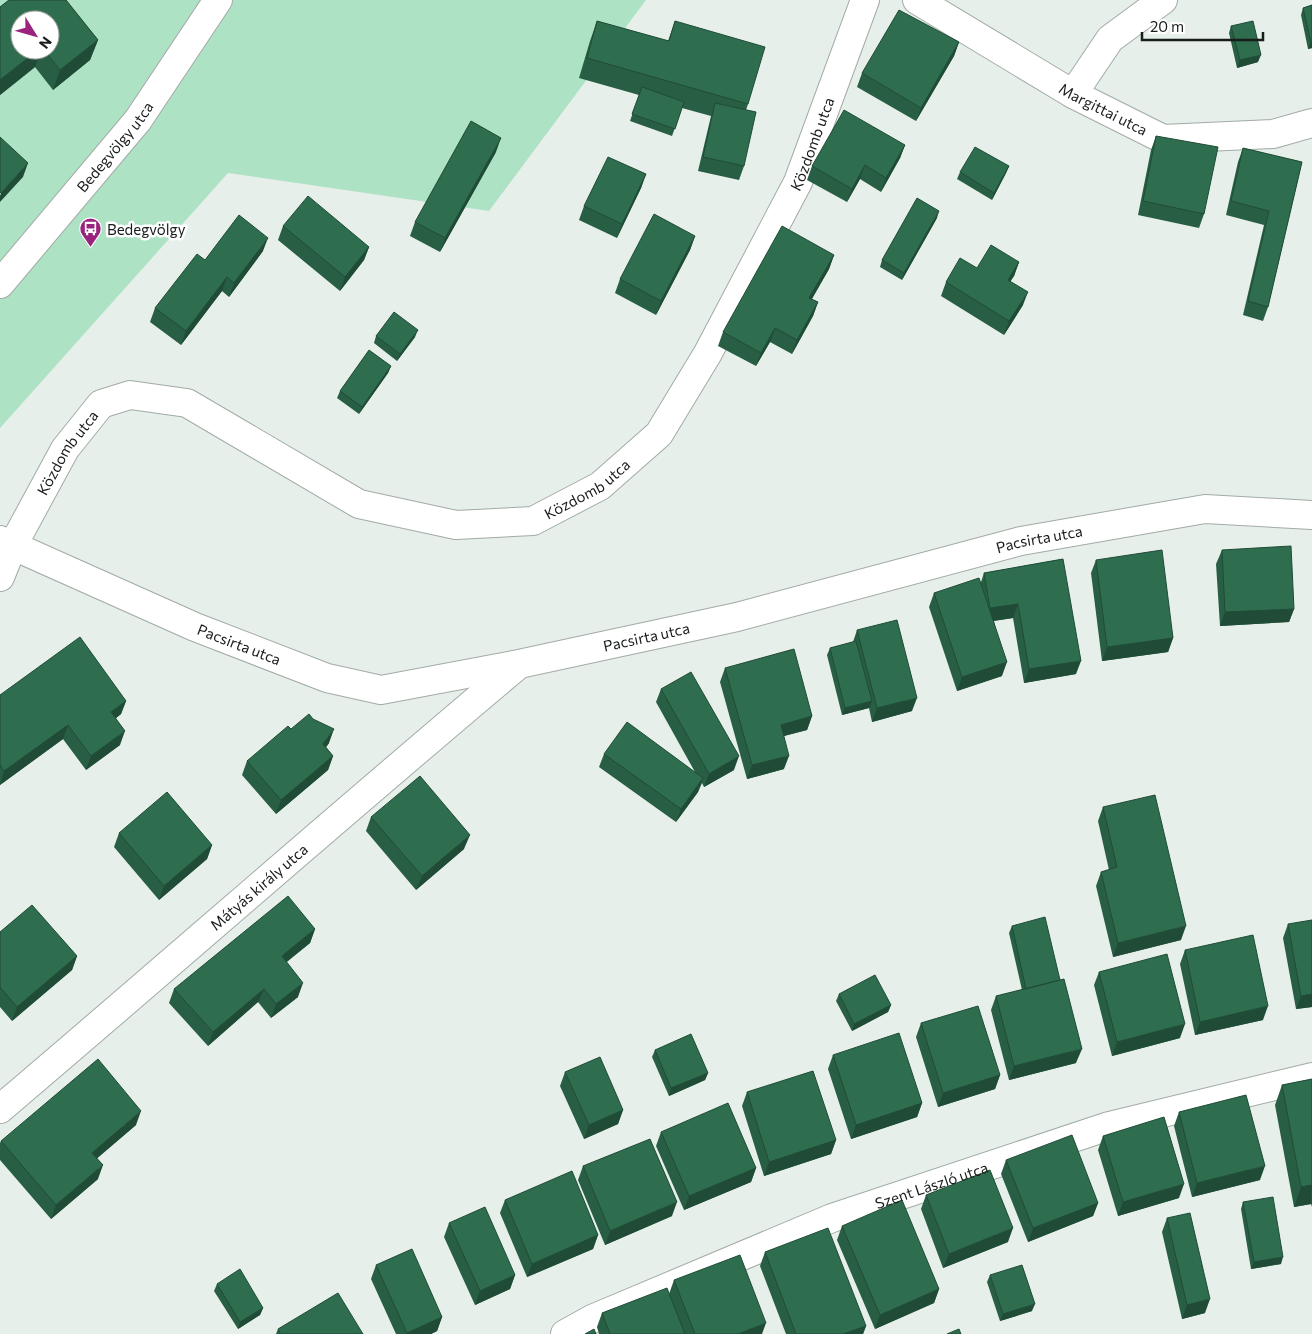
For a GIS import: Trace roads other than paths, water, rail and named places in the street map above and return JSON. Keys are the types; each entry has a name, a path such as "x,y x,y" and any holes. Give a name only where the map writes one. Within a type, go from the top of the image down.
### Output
{"street":[{"name":"Bedegvölgy utca","path":"0,284 138,120 218,0"},
{"name":"Közdomb utca","path":"0,576 6,543 65,449 101,404 130,395 187,403 359,504 456,525 533,520 600,486 660,434 708,353 798,182 865,0"},
{"name":"Margittai utca","path":"917,0 1073,94 1163,138 1273,134 1312,124"},
{"path":"1073,94 1110,39 1163,0"},
{"name":"Pacsirta utca","path":"6,543 194,627 327,678 382,690 519,664 737,617 1021,541 1205,509 1312,516"},
{"name":"Mátyás király utca","path":"0,1109 246,899 360,797 519,664"},
{"name":"Szent László utca","path":"565,1334 592,1319 832,1218 1109,1126 1312,1077"}],"place":[{"name":"Bedegvölgy","path":"91,248"}]}
